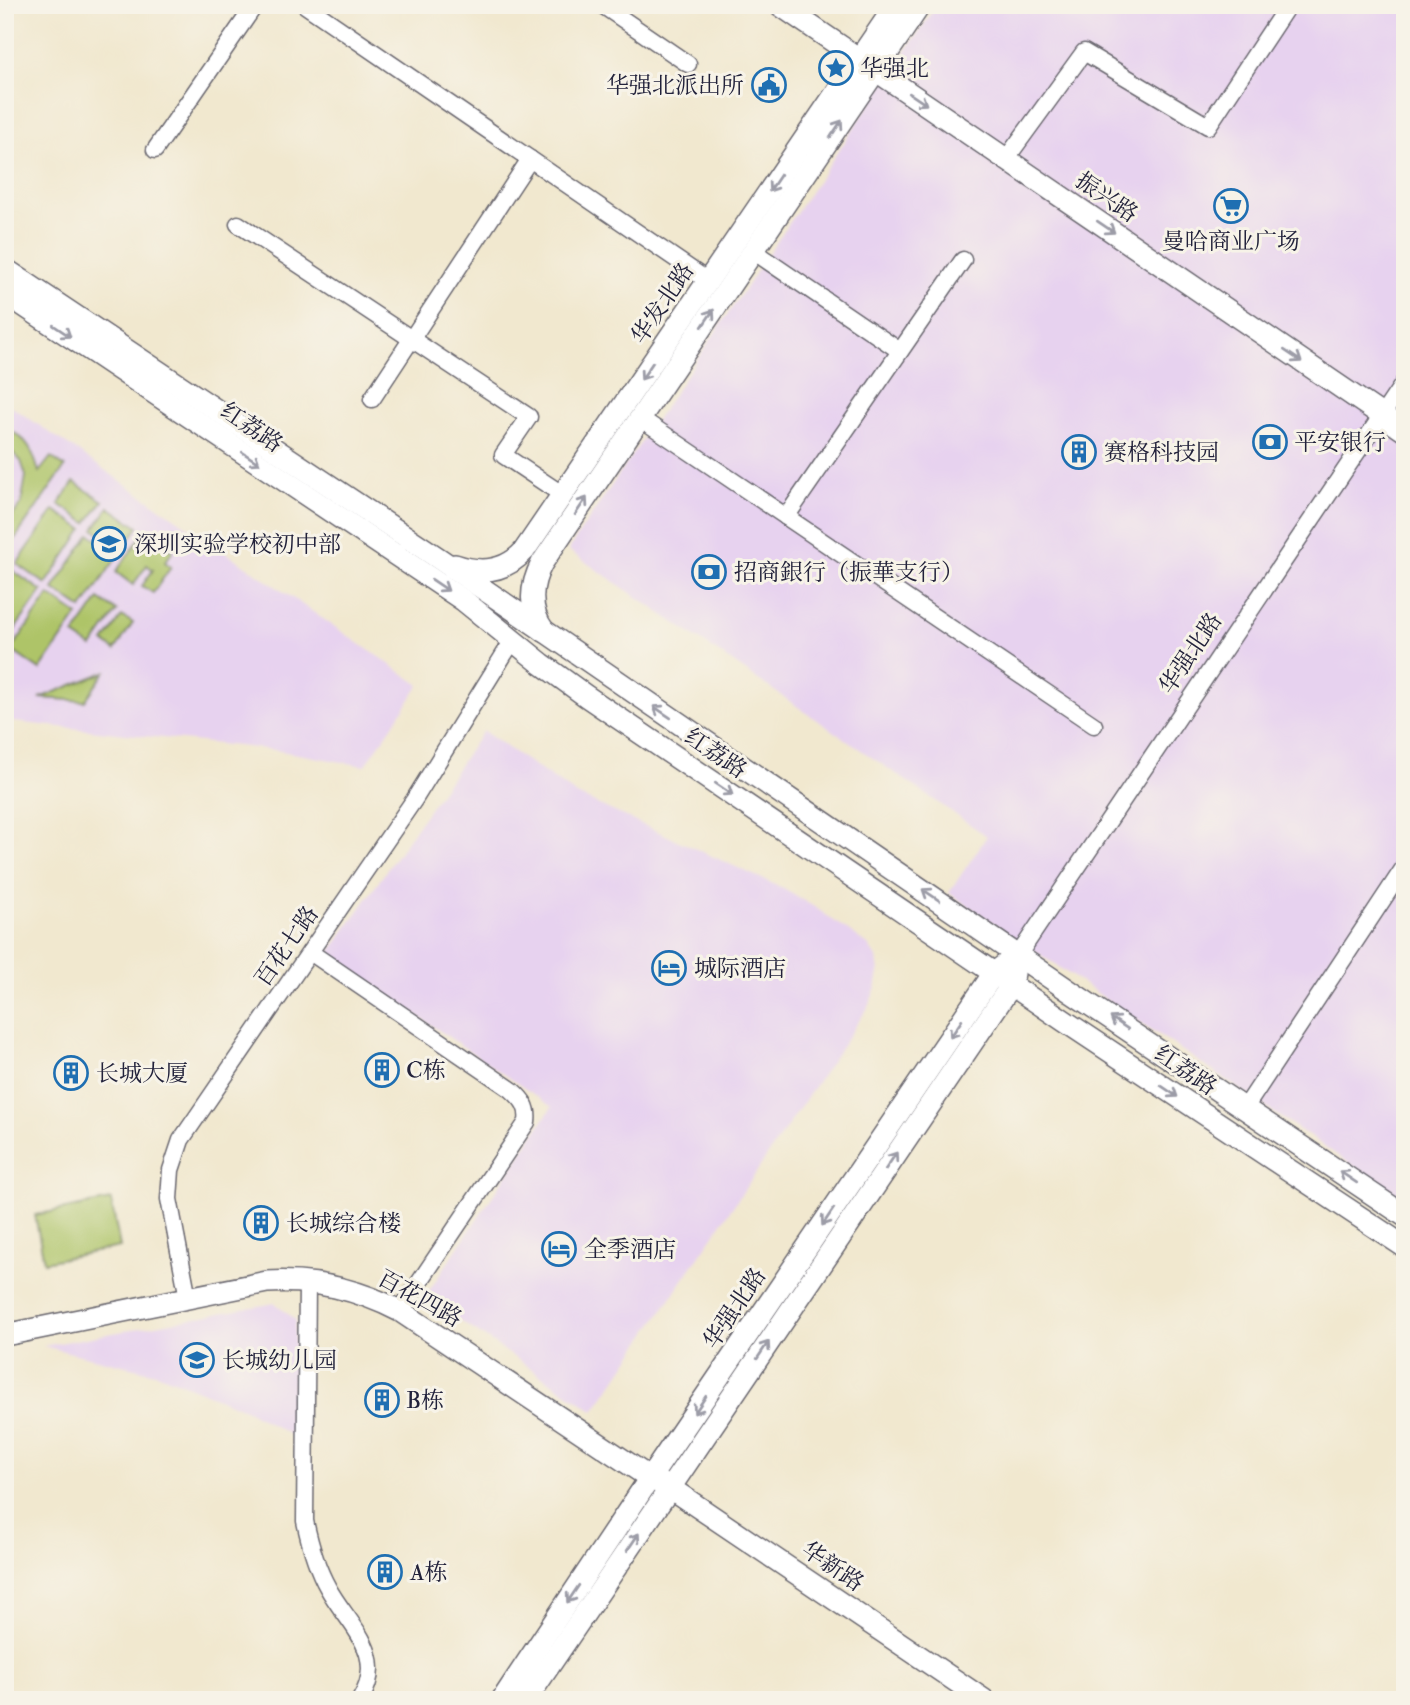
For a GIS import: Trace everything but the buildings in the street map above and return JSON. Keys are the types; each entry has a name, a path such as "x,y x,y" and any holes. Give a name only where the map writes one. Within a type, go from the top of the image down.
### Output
{"main road":[{"name":"振兴路","path":"780,5 1405,431"},
{"name":"华发北路","path":"548,635 538,621 532,605 533,587 539,568 753,251 867,65 896,5"},
{"name":"华发北路","path":"438,558 474,570 486,571 508,566 524,551 708,281 867,65 920,5"},
{"name":"红荔路","path":"5,269 438,558 1071,992 1405,1216"},
{"name":"红荔路","path":"5,293 463,600 578,691 1405,1247"},
{"name":"华强北路","path":"526,1700 670,1488 1018,954"},
{"name":"华强北路","path":"502,1700 650,1479 1003,978"},
{"name":"百花四路","path":"5,1335 267,1282 307,1281 365,1295 400,1311 650,1479"},
{"name":"华新路","path":"650,1479 670,1488 984,1700"}],"street":[{"path":"155,150 256,5"},
{"path":"305,5 708,281"},
{"path":"602,5 688,64"},
{"path":"1006,159 1084,52 1208,126 1288,5"},
{"path":"372,398 530,159"},
{"path":"238,224 529,417 503,456 563,495"},
{"path":"753,251 900,351"},
{"path":"786,517 963,260"},
{"name":"华强北路","path":"1018,954 1405,382"},
{"path":"640,418 1094,725"},
{"name":"百花七路","path":"188,1298 169,1199 175,1155 189,1127 414,800 513,640"},
{"path":"1245,1108 1405,866"},
{"path":"310,952 512,1090 523,1101 528,1112 527,1122 400,1311"},
{"path":"307,1281 305,1521 311,1552 328,1589 366,1645 370,1663 369,1682 360,1700"}],"shaded area":[{"path":"937,5 1405,5 1405,1201 949,893 987,836 568,550"},
{"name":"深圳实验学校初中部","path":"5,402 420,685 365,766 275,750 5,721"},
{"path":"483,731 577,795 780,887 816,908 868,945 877,958 879,973 867,1009 594,1411 425,1297 552,1107 328,955"},
{"name":"长城幼儿园","path":"275,1303 295,1320 292,1436 245,1409 159,1374 43,1346"}],"green space":[{"path":"5,428 19,436 28,446 39,472 51,457 65,467 5,553 5,526 21,504 26,476 21,461 5,445"},
{"path":"74,482 103,501 87,523 59,504"},
{"path":"109,507 138,527 123,549 94,529"},
{"path":"54,510 83,529 46,584 17,564"},
{"path":"145,531 173,551 165,562 171,567 153,593 142,586 153,570 147,565 133,585 116,572"},
{"path":"90,534 119,554 82,609 53,589"},
{"path":"13,571 42,591 5,643 5,582"},
{"path":"49,595 78,615 40,670 11,650"},
{"path":"99,599 117,611 92,647 74,635"},
{"path":"122,616 133,623 115,650 104,642"},
{"path":"105,672 85,701 40,698"},
{"path":"111,1200 120,1247 44,1262 35,1215"}],"place":[{"name":"华强北","path":"836,68"},
{"name":"华强北派出所","path":"769,85"},
{"name":"曼哈商业广场","path":"1231,206"},
{"name":"平安银行","path":"1270,442"},
{"name":"赛格科技园","path":"1079,452"},
{"name":"深圳实验学校初中部","path":"109,544"},
{"name":"招商銀行（振華支行）","path":"709,572"},
{"name":"城际酒店","path":"669,968"},
{"name":"C栋","path":"382,1070"},
{"name":"长城大厦","path":"71,1073"},
{"name":"长城综合楼","path":"261,1223"},
{"name":"全季酒店","path":"559,1249"},
{"name":"长城幼儿园","path":"197,1360"},
{"name":"B栋","path":"382,1400"},
{"name":"A栋","path":"385,1572"}]}
